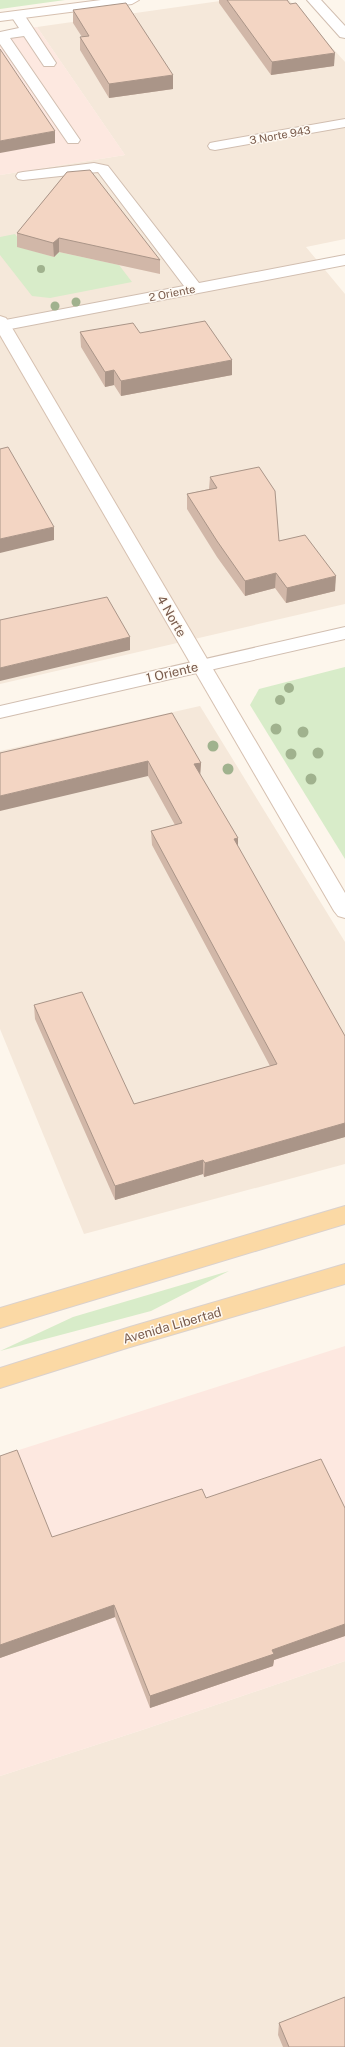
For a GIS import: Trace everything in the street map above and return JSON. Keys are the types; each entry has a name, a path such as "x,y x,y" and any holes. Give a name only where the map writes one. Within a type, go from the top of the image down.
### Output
{"main road":[{"path":"0,1318 345,1215"},
{"name":"Avenida Libertad","path":"0,1378 138,1335 345,1274"}],"street":[{"path":"0,16 132,0"},
{"path":"314,0 345,34"},
{"path":"17,14 49,63"},
{"path":"27,31 4,35 3,38 73,140"},
{"name":"3 Norte 943","path":"215,146 345,123"},
{"path":"23,176 94,167 103,169 194,288"},
{"name":"2 Oriente","path":"1,324 345,260"},
{"name":"4 Norte","path":"1,324 200,666 345,911"},
{"name":"1 Oriente","path":"0,712 345,633"}],"shaded area":[{"path":"227,0 289,0 345,62 345,239 306,247 345,294 345,604 0,684 0,175 125,155 37,27"},
{"path":"37,27 125,155 0,175 0,32"},
{"path":"200,706 345,942 345,1164 84,1234 0,1029 0,751"},
{"path":"345,1346 345,1661 142,1730 0,1776 0,1456"},
{"path":"345,1661 345,2047 0,2047 0,1776 142,1730"}],"green space":[{"path":"0,0 65,0 0,9"},
{"path":"15,234 26,249 54,257 59,252 119,265 132,282 50,298 32,296 0,255 0,237"},
{"path":"345,667 345,859 250,705 259,689"},
{"path":"229,1271 151,1311 0,1351 73,1317"}],"building":[{"path":"227,0 287,0 290,4 296,3 335,53 272,62"},
{"path":"126,3 173,75 109,84 80,37 89,36 73,10"},
{"path":"0,49 55,131 0,141"},
{"path":"90,170 160,260 59,238 53,243 17,233 67,172"},
{"path":"205,321 232,360 121,381 114,370 105,372 80,332 133,323 140,333"},
{"path":"8,447 54,527 0,539 0,449"},
{"path":"259,467 275,491 279,541 305,535 336,576 287,588 276,573 245,581 187,494 217,488 210,477"},
{"path":"107,597 130,637 0,668 0,620"},
{"path":"172,713 201,763 194,764 238,838 234,839 345,1036 345,1123 205,1163 203,1160 115,1186 34,1005 82,992 134,1104 277,1064 151,831 182,823 148,761 0,796 0,753"},
{"path":"17,1450 52,1537 202,1489 206,1498 321,1459 345,1508 345,1624 272,1650 274,1654 150,1696 114,1605 0,1645 0,1456"},
{"path":"345,1997 345,2047 289,2047 279,2023"}]}
